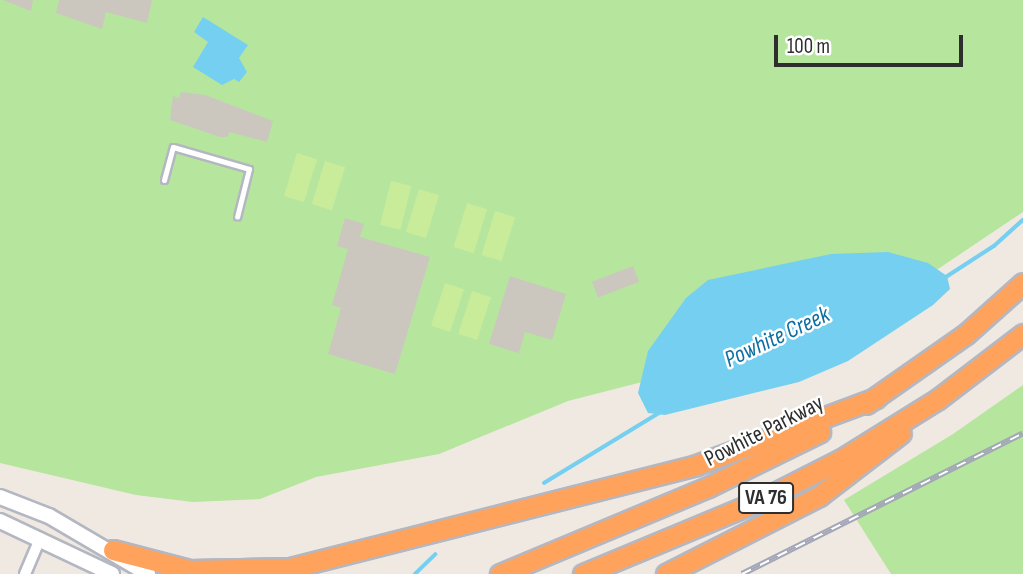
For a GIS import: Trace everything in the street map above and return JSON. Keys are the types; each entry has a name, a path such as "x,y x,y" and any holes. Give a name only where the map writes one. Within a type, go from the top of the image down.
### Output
{"highway":[{"name":"Powhite Parkway","path":"500,574 765,461 876,398 965,334 1023,283"},
{"name":"VA 76","path":"583,574 764,499 840,460 938,399 1023,334"},
{"path":"113,550 190,570 283,571 696,465 876,398"},
{"path":"666,574 819,496 883,451 938,399"}],"main road":[{"path":"0,497 49,516 113,550 148,574"},
{"path":"0,521 112,574"}],"street":[{"path":"25,574 40,538"}],"lane":[{"path":"164,180 173,148 248,169 237,217"}],"green space":[{"path":"0,0 1023,0 1023,212 935,271 724,361 568,401 439,454 316,477 260,499 193,502 136,495 0,463"},
{"path":"297,153 317,159 304,202 284,196"},
{"path":"325,161 345,167 332,210 312,204"},
{"path":"391,181 411,186 400,230 380,225"},
{"path":"419,189 439,195 426,238 406,232"},
{"path":"467,203 487,209 474,253 454,247"},
{"path":"495,211 515,217 502,261 482,255"},
{"path":"445,283 464,289 450,332 431,326"},
{"path":"472,291 491,297 477,340 458,334"},
{"path":"1023,385 1023,574 891,574 844,500 953,434"}],"water":[{"path":"203,17 248,45 239,58 247,72 239,82 234,79 222,85 193,67 208,42 194,32"},
{"path":"888,252 928,263 947,276 950,289 933,305 848,361 799,382 665,415 648,413 638,393 648,351 686,298 708,280 831,254"}],"building":[{"path":"3,0 33,0 31,11"},
{"path":"59,0 152,0 147,23 106,12 102,29 56,13"},
{"path":"181,92 205,95 273,121 267,142 229,132 228,137 220,137 170,120 173,96 179,98"},
{"path":"345,218 364,224 360,237 430,257 395,374 328,354 341,308 332,305 348,249 337,246"},
{"path":"633,266 639,282 598,298 592,282"},
{"path":"510,276 566,294 552,340 525,332 519,353 489,344"}],"waterway":[{"name":"Powhite Creek","path":"946,277 994,246 1023,220"},
{"name":"Powhite Creek","path":"544,483 661,412"},
{"name":"Powhite Creek","path":"415,574 435,555"}],"railway":[{"path":"742,574 1023,433"}]}
